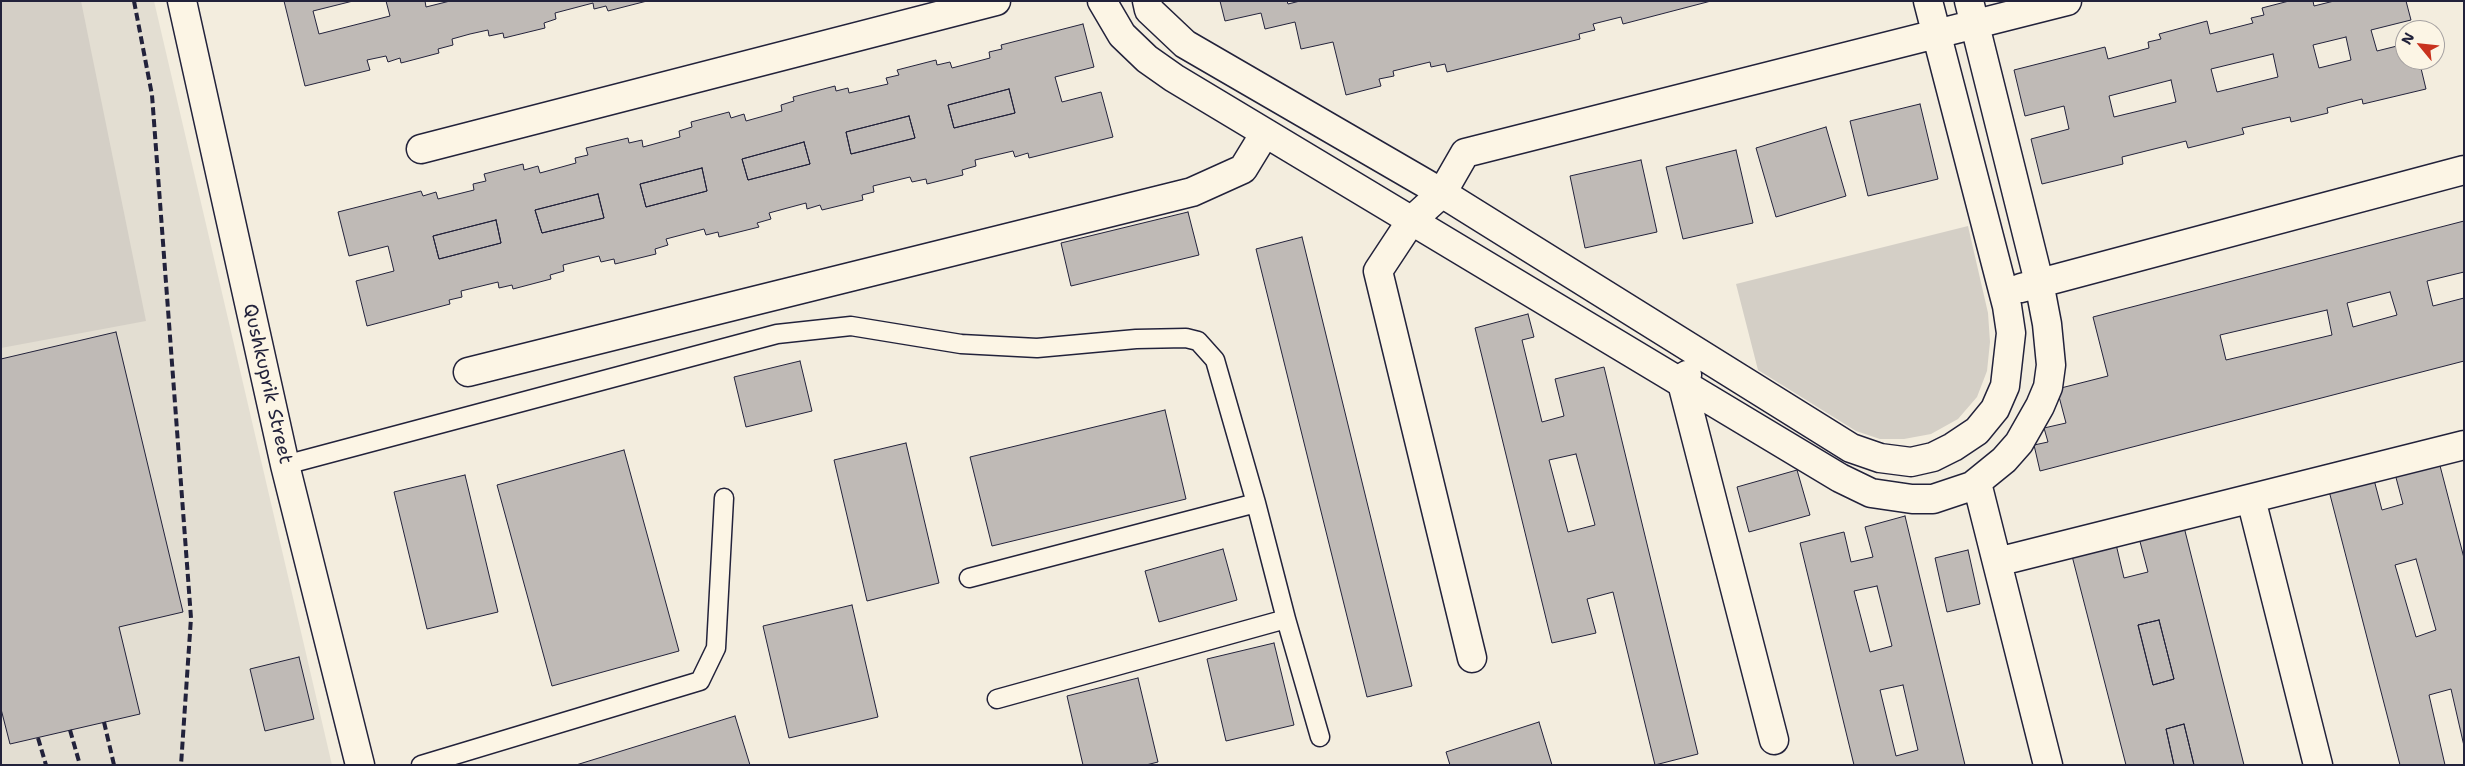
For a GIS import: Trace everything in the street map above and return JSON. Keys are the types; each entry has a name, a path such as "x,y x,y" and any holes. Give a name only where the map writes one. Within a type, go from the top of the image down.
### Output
{"street":[{"name":"Qushkuprik Street","path":"182,1 285,465 360,765"},
{"path":"421,150 996,1"},
{"path":"1102,1 1122,35 1147,59 1174,78 1840,478 1872,493 1912,500 1932,499 1977,483 2004,460 2018,443 2037,413 2048,387 2051,365 2047,324 2039,282 1972,13"},
{"path":"1147,1 1149,10 1185,44 1442,193 1851,448 1880,458 1911,462 1933,457 1954,447 1977,431 1995,409 2005,386 2011,333 2004,294 1928,1"},
{"path":"1472,658 1378,272 1411,221 1442,193 1466,154 1936,34 1972,13 2067,1"},
{"path":"468,372 1192,192 1243,169 1265,134"},
{"path":"2004,294 2039,282 2464,170"},
{"path":"1698,353 1682,383 1774,740"},
{"path":"1997,562 2464,445"},
{"path":"1977,483 2048,765"},
{"path":"2250,499 2318,765"}],"lane":[{"path":"285,465 777,334 851,326 961,344 1037,348 1136,339 1186,338 1198,341 1215,360 1320,737"},
{"path":"421,765 700,681 716,648 724,498"},
{"path":"970,578 1256,503"},
{"path":"997,700 1286,619"}],"shaded area":[{"path":"1,1 154,1 332,765 1,765"},
{"path":"1,1 81,1 146,321 1,348"},
{"path":"1968,226 1988,313 1990,342 1987,371 1977,397 1958,419 1931,434 1904,439 1880,439 1856,431 1758,370 1736,284"}],"building":[{"path":"284,1 353,1 313,11 319,34 390,16 386,1 425,1 426,7 450,1 647,1 608,11 606,6 594,9 593,3 555,13 556,19 544,23 545,28 504,38 503,33 489,36 488,30 470,34 452,39 453,45 438,49 439,53 401,63 400,58 388,62 386,56 367,60 370,70 305,86"},
{"path":"1220,1 1287,1 1288,4 1300,1 1711,1 1623,24 1621,17 1593,24 1595,30 1579,34 1580,39 1447,72 1445,64 1431,67 1430,62 1393,71 1394,76 1379,79 1381,86 1346,95 1333,42 1301,49 1295,22 1265,29 1261,13 1225,21"},
{"path":"2289,1 2313,1 2314,6 2334,1 2406,1 2411,20 2395,20 2395,24 2371,30 2377,51 2395,46 2395,70 2421,70 2426,89 2363,104 2362,99 2327,108 2328,113 2291,122 2290,117 2242,128 2244,134 2188,148 2186,141 2122,157 2123,164 2042,184 2031,139 2069,129 2064,106 2025,116 2014,70 2105,47 2108,59 2149,48 2148,42 2161,39 2159,34 2207,21 2210,34 2253,23 2251,18 2264,15 2262,8","holes":["2346,37 2351,60 2319,68 2313,45","2273,54 2278,77 2217,92 2211,69","2171,80 2176,102 2114,117 2109,96"]},
{"path":"1083,24 1094,67 1055,77 1062,102 1101,92 1113,137 1029,158 1028,153 1015,157 1013,151 975,160 976,166 962,170 963,175 927,184 926,179 912,182 910,177 873,186 874,192 862,195 863,200 822,210 820,205 807,209 806,203 769,213 771,219 757,223 759,227 719,237 718,232 706,235 704,229 666,239 668,245 655,249 656,254 615,264 614,259 601,262 599,256 563,265 564,271 550,275 551,279 513,289 512,285 499,288 498,282 461,291 462,297 449,300 450,304 367,326 356,281 394,271 388,246 349,256 338,212 421,191 423,196 436,192 438,199 474,190 473,184 486,181 484,174 523,164 524,170 538,166 540,173 576,163 575,158 588,155 586,148 628,138 629,143 642,140 643,147 680,137 679,131 692,127 691,122 729,112 731,118 744,114 746,121 782,111 781,105 794,101 793,97 835,86 836,91 848,88 849,93 888,84 886,78 899,75 897,70 936,60 937,65 950,62 952,68 990,58 989,52 1002,49 1001,45","holes":["1009,89 1015,113 954,128 948,105","909,116 915,138 851,154 846,132","804,142 810,164 748,180 742,159","702,168 707,191 646,207 640,184","598,194 604,218 542,233 535,210","496,220 501,243 439,259 433,236"]},
{"path":"1009,89 1015,113 954,128 948,105"},
{"path":"1920,104 1938,179 1868,196 1850,121"},
{"path":"909,116 915,138 851,154 846,132"},
{"path":"1826,127 1846,196 1776,217 1756,148"},
{"path":"804,142 810,164 748,180 742,159"},
{"path":"1736,150 1753,223 1683,239 1666,167"},
{"path":"1641,160 1657,232 1585,248 1570,176"},
{"path":"702,168 707,191 646,207 640,184"},
{"path":"598,194 604,218 542,233 535,210"},
{"path":"1188,212 1199,255 1071,286 1061,243"},
{"path":"496,220 501,243 439,259 433,236"},
{"path":"2464,221 2464,272 2427,281 2433,306 2464,298 2464,361 2040,471 2034,445 2048,442 2044,428 2066,423 2057,389 2108,376 2093,317","holes":["2390,292 2397,315 2353,327 2347,303","2327,310 2332,335 2226,360 2220,335"]},
{"path":"1302,237 1412,686 1367,697 1256,249"},
{"path":"1528,314 1534,337 1522,340 1542,422 1564,416 1555,379 1604,367 1698,754 1655,765 1613,592 1587,599 1596,633 1552,643 1475,328","holes":["1576,454 1595,525 1568,532 1549,460"]},
{"path":"116,332 183,612 119,627 140,714 10,744 1,709 1,359"},
{"path":"800,361 812,411 746,427 734,377"},
{"path":"1165,410 1186,499 992,546 970,457"},
{"path":"906,443 939,583 867,601 834,460"},
{"path":"624,450 679,651 552,686 497,485"},
{"path":"2438,458 2464,558 2464,746 2451,689 2429,695 2445,765 2400,765 2328,487 2373,476 2382,510 2403,504 2394,470","holes":["2416,559 2436,630 2416,637 2395,565"]},
{"path":"1797,470 1810,515 1749,532 1737,487"},
{"path":"465,475 498,612 427,629 394,492"},
{"path":"1905,516 1965,765 1854,765 1800,543 1844,532 1851,562 1873,557 1865,527","holes":["1877,586 1892,646 1870,652 1854,591","1903,685 1918,750 1896,756 1880,690"]},
{"path":"2183,523 2244,765 2194,765 2184,724 2166,729 2174,765 2126,765 2071,552 2115,540 2124,578 2148,572 2138,534","holes":["2159,620 2174,679 2153,685 2138,625"]},
{"path":"1223,549 1237,600 1159,622 1145,571"},
{"path":"1968,550 1980,604 1947,612 1935,558"},
{"path":"852,605 878,717 789,738 763,626"},
{"path":"2159,620 2174,679 2153,685 2138,625"},
{"path":"1274,643 1294,725 1226,741 1207,659"},
{"path":"299,657 314,719 265,731 250,669"},
{"path":"1138,678 1158,762 1146,765 1083,765 1067,696"},
{"path":"735,716 750,765 576,765"},
{"path":"1539,722 1552,765 1450,765 1446,752"},
{"path":"2184,724 2194,765 2174,765 2166,729"}],"railway":[{"path":"134,1 152,95 191,618 181,765"},
{"path":"104,722 114,765"},
{"path":"70,730 80,765"},
{"path":"38,738 46,765"}]}
